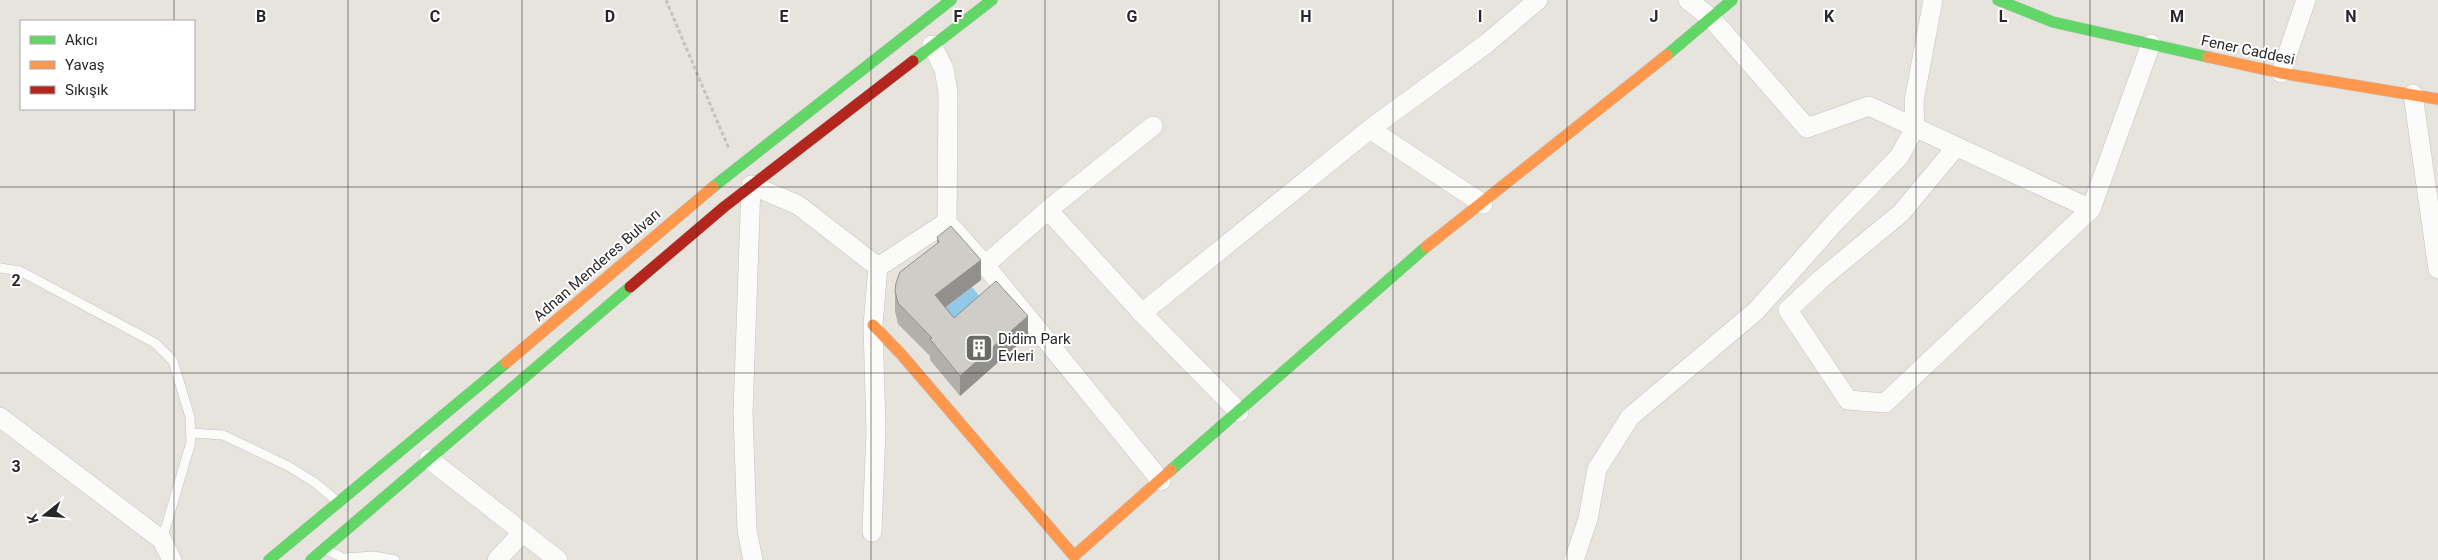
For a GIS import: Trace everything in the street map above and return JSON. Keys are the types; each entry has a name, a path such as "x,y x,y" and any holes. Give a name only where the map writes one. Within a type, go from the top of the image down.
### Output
{"main road":[{"name":"Adnan Menderes Bulvarı","path":"269,560 339,503 646,242 951,0"},
{"path":"311,560 751,185 992,0"},
{"path":"873,325 901,354 1074,556 1403,265 1483,204 1712,19 1732,0"},
{"name":"Fener Caddesi","path":"1998,0 2053,22 2281,73 2413,94 2437,94"}],"street":[{"path":"1688,0 1712,19 1807,128 1869,106 2091,209"},
{"path":"1574,560 1588,519 1597,469 1630,416 1756,311 1836,220 1899,157 1915,128 1914,101 1933,0"},
{"path":"2281,73 2306,0"},
{"path":"1142,313 1370,129 1486,44 1532,2"},
{"path":"1956,147 1901,213 1820,279 1788,310 1848,400 1886,403 2091,209 2152,44"},
{"path":"932,45 944,69 948,92 947,222 985,265 1161,481"},
{"path":"2413,94 2438,269"},
{"path":"985,265 1048,210 1153,126"},
{"path":"1370,129 1483,204"},
{"path":"753,560 747,530 743,413 751,185 798,205 878,267"},
{"path":"1048,210 1142,313 1239,412"},
{"path":"878,267 947,222"},
{"path":"1800,262 1820,279"},
{"path":"872,532 876,430 873,325 878,267"},
{"path":"0,417 162,540 172,560"},
{"path":"429,459 558,560"},
{"path":"497,560 522,533"}],"lane":[{"path":"0,268 20,271 163,349 176,367 190,417 190,450 162,540"},
{"path":"191,433 223,435 288,466 314,482 339,503"},
{"path":"324,549 344,558 374,556 395,560"}],"path":[{"path":"666,0 738,168"}],"water":[{"path":"972,287 986,304 954,329 941,311"}],"building":[{"path":"951,226 981,260 935,295 954,318 996,281 1028,316 960,376 930,339 932,338 898,303 895,291 900,272 939,242 937,237"}],"traffic: fast":[{"path":"713,187 951,0"},
{"path":"913,61 992,0"},
{"path":"1667,55 1732,0"},
{"path":"1998,0 2053,22 2208,57"},
{"path":"1171,470 1426,247"},
{"path":"311,560 630,287"},
{"path":"269,560 506,363"}],"traffic: slow":[{"path":"1426,247 1667,55"},
{"path":"2208,57 2281,73 2438,99"},
{"path":"506,363 713,187"},
{"path":"873,325 901,354 1074,556 1171,470"}],"traffic: jam":[{"path":"630,287 724,207 913,61"}],"place":[{"name":"Didim Park Evleri","path":"979,348"}]}
